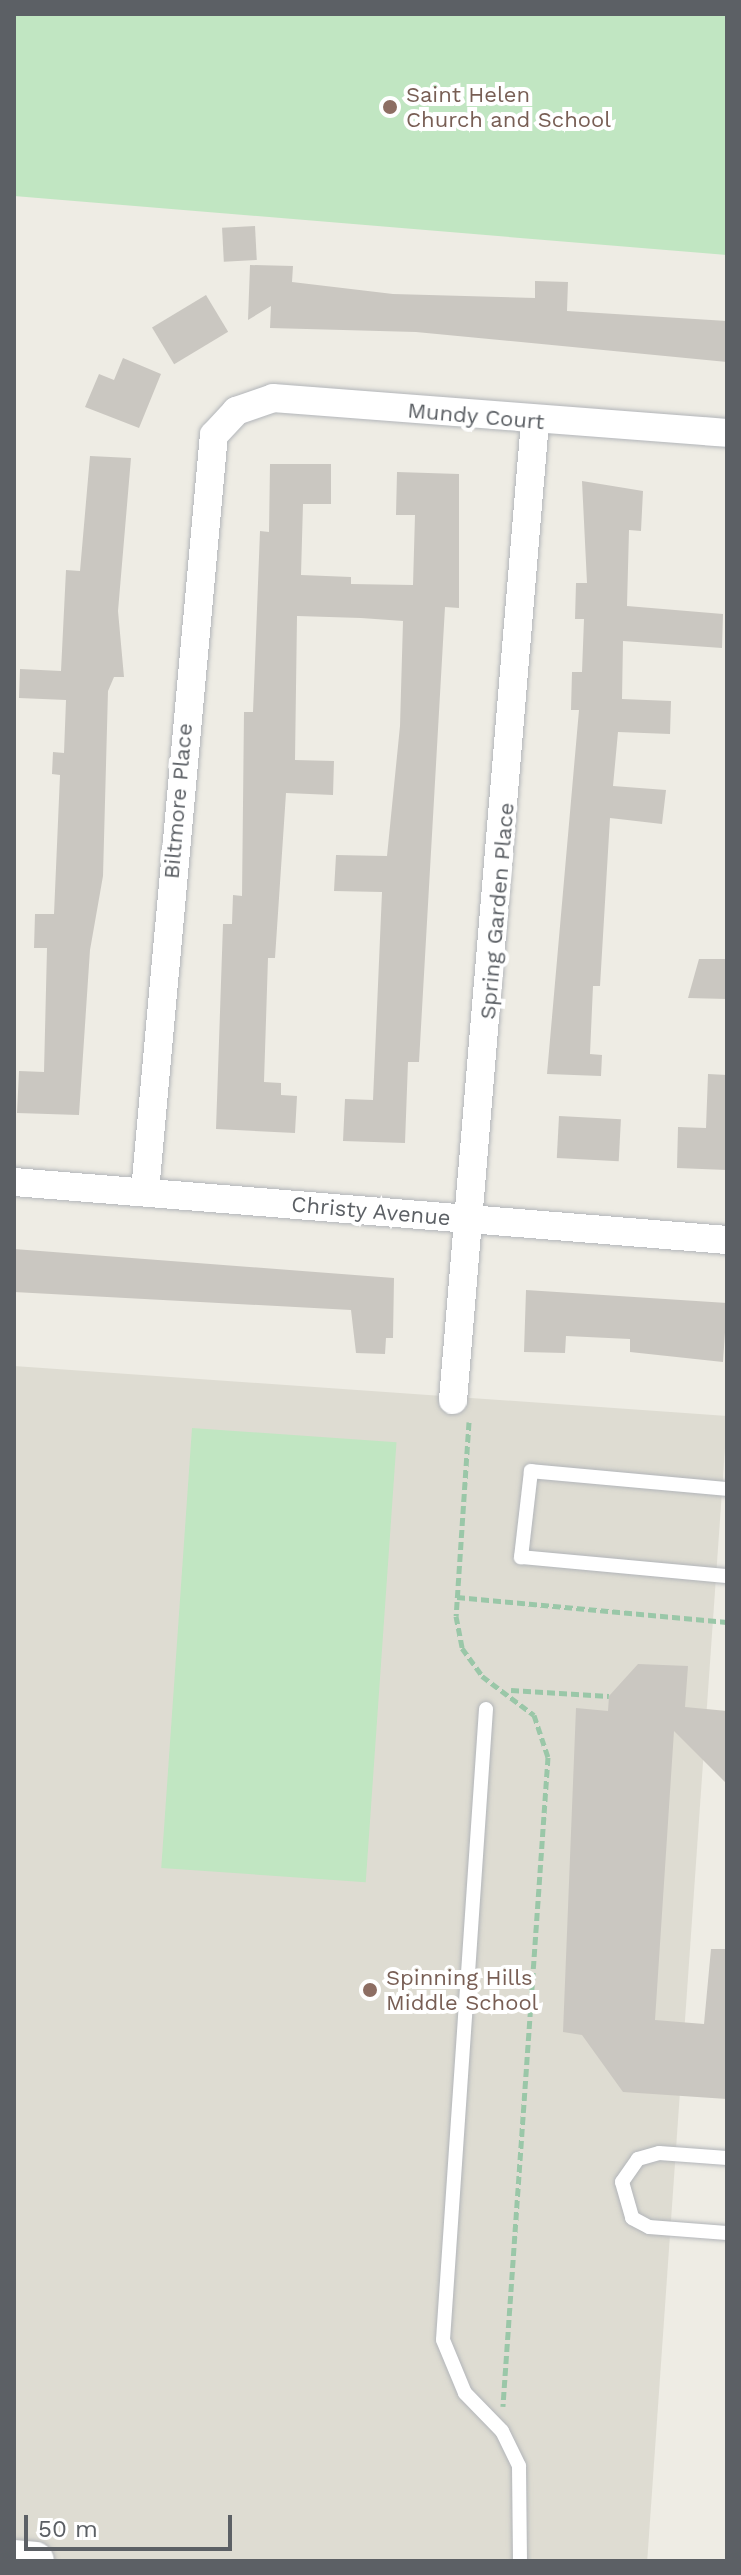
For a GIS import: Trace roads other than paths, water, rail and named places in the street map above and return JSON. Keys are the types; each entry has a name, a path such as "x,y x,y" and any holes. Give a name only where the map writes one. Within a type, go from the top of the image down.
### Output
{"street":[{"name":"Mundy Court","path":"229,416 273,398 535,421 727,433"},
{"name":"Biltmore Place","path":"145,1191 207,453 229,416"},
{"name":"Spring Garden Place","path":"453,1400 535,421"},
{"name":"Christy Avenue","path":"14,1182 727,1240"},
{"path":"14,2559 35,2561"}],"lane":[{"path":"727,1489 531,1471 521,1557 727,1576"},
{"path":"486,1709 443,2340 465,2393 502,2431 525,2500 520,2561"},
{"path":"727,2158 659,2153 638,2159 622,2182 632,2218 649,2227 727,2233"}],"place":[{"name":"Saint Helen Church and School","path":"390,107"},
{"name":"Spinning Hills Middle School","path":"370,1990"}]}
